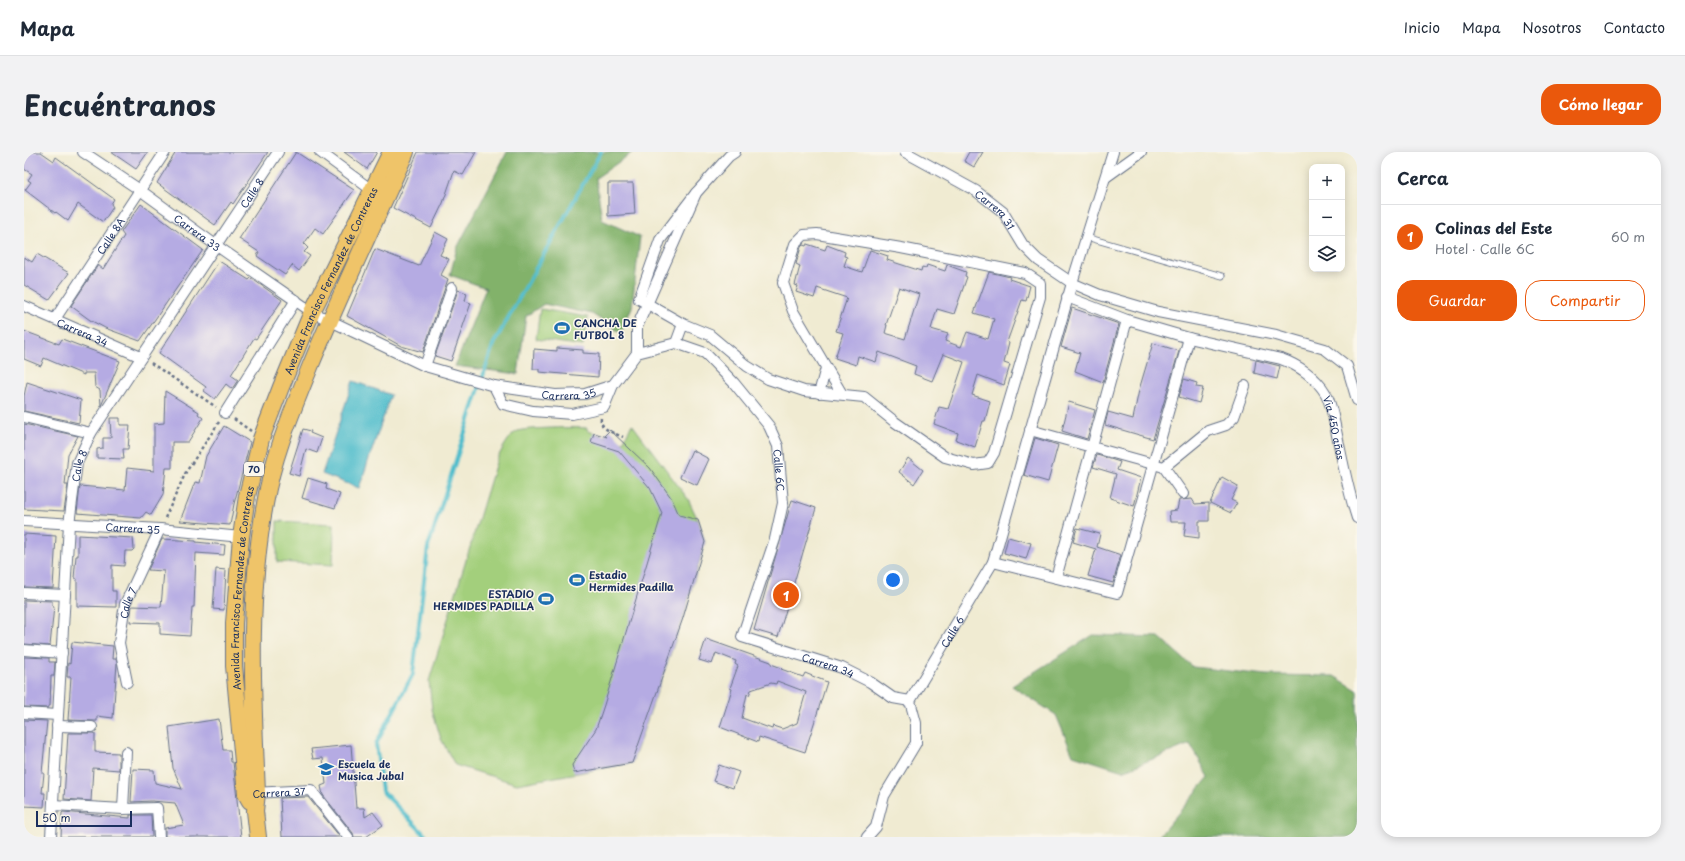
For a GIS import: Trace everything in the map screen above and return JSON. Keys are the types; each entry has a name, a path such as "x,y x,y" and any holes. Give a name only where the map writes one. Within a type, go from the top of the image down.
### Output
{"main road":[{"name":"Avenida Francisco Fernandez de Contreras","path":"258,837 234,666 234,623 247,496 261,439 312,312 391,152"},
{"name":"Avenida Francisco Fernandez de Contreras","path":"252,793 252,662 256,565 265,504 278,447 329,320 406,152"}],"street":[{"name":"Carrera 33","path":"83,152 140,190 312,312 425,366"},
{"name":"Calle 8A","path":"55,319 164,152"},
{"name":"Calle 8","path":"51,837 69,524 77,463 91,432 140,357 217,246 278,152"},
{"path":"320,152 373,190"},
{"path":"735,152 696,193 660,240 639,298 683,324 710,335 747,366 768,379 804,391 864,397 895,422 945,457 974,466 988,463 994,453 1040,297 1040,283 1025,273 917,251 817,234 804,236 795,244 783,283 793,311 842,394"},
{"name":"Carrera 31","path":"905,152 976,191 1004,212 1023,245 1038,260 1072,282 1100,295 1158,312 1276,335 1325,349 1347,366 1357,400"},
{"name":"Calle 6","path":"910,701 993,562 1067,298 1113,152"},
{"path":"1106,177 1141,152"},
{"path":"425,366 452,288"},
{"name":"Via 450 años","path":"1067,298 1127,320 1189,338 1293,363 1315,379 1326,394 1350,498 1357,518"},
{"path":"224,413 296,300"},
{"path":"490,385 503,404 533,411 572,414 604,407 613,385 637,353 637,327 647,304"},
{"name":"Carrera 34","path":"24,306 140,357"},
{"path":"1056,578 1127,320"},
{"path":"637,353 676,343 683,324"},
{"path":"993,562 1117,593 1189,338"},
{"name":"Calle 6C","path":"676,343 704,353 734,383 769,426 778,446 783,503 775,539 742,637"},
{"name":"Carrera 35","path":"425,366 468,380 490,385 555,395 585,394 613,385"},
{"path":"819,393 826,368"},
{"path":"1164,467 1208,431 1226,425 1234,417 1245,386"},
{"path":"24,417 91,432"},
{"path":"1030,430 1164,467 1183,494"},
{"name":"Carrera 35","path":"24,521 160,529 242,537"},
{"name":"Calle 7","path":"127,682 119,643 125,604 160,529"},
{"path":"24,593 65,596"},
{"name":"Carrera 34","path":"742,637 842,668 870,682 893,698 910,701"},
{"path":"24,650 62,653"},
{"path":"867,837 876,827 884,796 916,743 916,723 910,701"},
{"path":"24,713 58,715"},
{"path":"57,726 92,727"},
{"path":"123,809 126,752"},
{"name":"Carrera 37","path":"252,793 311,790 348,837"},
{"path":"53,805 123,809 157,808 159,837"}],"lane":[{"path":"1086,237 1222,276"}],"path":[{"path":"140,357 261,439"},
{"path":"604,407 601,422 603,427 623,437"},
{"path":"160,529 186,472 224,413"}],"green space":[{"path":"507,152 633,152 596,178 602,220 640,237 632,307 621,333 592,314 544,304 526,316 518,374 455,366 486,288 450,275 457,248"},
{"name":"CANCHA DE FUTBOL 8","path":"540,309 588,317 583,346 536,339"},
{"name":"Estadio Hermides Padilla","path":"632,424 688,499 698,520 705,542 683,618 632,763 517,784 455,765 441,739 432,709 429,681 497,459 508,440 518,431 541,428 587,428 588,431 623,442"},
{"path":"277,521 334,524 333,565 277,562"},
{"path":"1093,635 1159,637 1193,667 1266,675 1334,676 1357,690 1357,837 1158,837 1209,777 1190,744 1123,771 1073,755 1056,715 1012,686"}],"water":[{"path":"353,381 391,395 359,488 322,474"}],"building":[{"path":"24,152 41,152 54,161 56,157 114,199 111,204 113,207 103,222 78,204 68,221 25,190 31,182 28,180 32,174 24,169"},
{"path":"111,152 148,152 136,169"},
{"path":"176,152 268,152 233,204 231,202 215,225 157,183"},
{"path":"296,152 354,190 323,234 315,228 304,244 308,248 304,252 310,256 299,271 292,265 285,275 257,256 259,252 239,239"},
{"path":"344,152 377,152 367,169"},
{"path":"418,152 476,152 463,175 454,171 443,203 431,228 393,208"},
{"path":"969,152 983,152 974,167 964,161"},
{"path":"608,183 633,183 635,214 608,216"},
{"path":"141,204 203,250 140,341 105,328 90,320 71,306 98,265 103,269 124,236 121,232"},
{"path":"435,232 448,239 440,255 449,259 441,275 448,279 423,352 401,346 347,316 375,249 419,266"},
{"path":"807,244 825,250 827,245 845,252 844,256 847,257 844,266 862,272 870,250 888,256 887,260 921,271 922,267 926,268 927,265 945,271 947,265 966,272 965,276 967,277 954,314 937,309 931,329 948,334 945,341 961,347 967,332 988,339 994,319 974,313 989,272 1010,277 1009,279 1030,286 1026,301 1022,300 1007,342 1009,343 1004,363 1010,365 1004,385 978,375 972,395 990,401 985,421 983,421 975,447 956,440 958,433 934,424 939,407 948,409 964,362 943,354 932,381 914,374 916,366 879,352 876,362 858,356 856,365 835,358 843,333 836,331 847,298 817,288 814,298 796,292 798,286 795,285 800,266 796,264 801,247 803,245 806,246","holes":["899,287 919,294 905,339 885,333 886,325"]},
{"path":"37,254 69,273 49,300 24,285 24,257 32,262"},
{"path":"219,261 249,280 251,278 282,300 256,339 254,338 231,375 238,380 232,389 226,384 215,399 204,391 206,387 159,353"},
{"path":"458,290 467,293 465,301 471,303 451,361 435,356"},
{"path":"1072,308 1119,324 1103,382 1075,371 1080,353 1061,347"},
{"path":"24,331 59,344 62,339 120,361 101,406 100,390 95,387 94,373 84,373 84,375 44,358 41,366 24,359"},
{"path":"1153,343 1179,351 1153,439 1105,425 1108,412 1133,419 1139,390"},
{"path":"557,348 583,350 583,353 599,354 598,377 539,372 539,369 533,369 534,349 557,351"},
{"path":"1256,360 1280,366 1277,379 1254,373"},
{"path":"1184,379 1197,383 1196,387 1203,388 1199,403 1179,397"},
{"path":"27,382 81,400 79,423 24,411 24,396"},
{"path":"165,391 199,412 198,414 203,418 188,442 172,442 172,468 166,468 163,495 151,515 146,512 141,518 77,513 80,486 125,490 127,468 154,471 154,424 164,423"},
{"path":"1069,402 1095,410 1087,439 1062,431"},
{"path":"110,418 120,418 120,425 130,425 128,449 123,449 124,459 97,458 97,449 103,448 103,438 111,438"},
{"path":"24,424 78,436 68,454 65,485 68,485 64,511 24,509"},
{"path":"224,426 250,442 230,525 180,521 195,482 200,483 206,456"},
{"path":"303,429 311,431 310,433 322,438 317,453 306,449 299,476 289,473"},
{"path":"610,430 650,468 672,499 679,515 698,520 705,542 683,618 632,763 574,773 572,765 596,729 662,513 650,488 619,451 591,442 594,433 607,437 605,435"},
{"path":"1035,438 1058,445 1048,482 1024,475"},
{"path":"692,450 709,459 697,485 680,477"},
{"path":"1097,455 1120,462 1117,470 1141,478 1134,506 1110,498 1116,474 1093,467"},
{"path":"908,458 923,470 914,484 899,472"},
{"path":"1222,477 1238,486 1231,500 1237,503 1231,513 1210,503"},
{"path":"308,478 327,484 326,489 340,494 335,508 302,498"},
{"path":"1192,499 1195,504 1209,503 1209,521 1199,521 1199,538 1184,536 1186,522 1170,522 1169,511 1177,510 1179,500"},
{"path":"792,500 816,508 778,637 754,630"},
{"path":"1077,528 1100,534 1097,547 1121,555 1113,583 1088,576 1096,549 1073,542"},
{"path":"24,534 56,536 53,588 24,587"},
{"path":"78,535 133,538 134,549 132,551 125,551 124,566 112,565 112,591 116,591 116,607 77,606 77,579 74,578 76,556 78,556"},
{"path":"1008,537 1031,543 1026,559 1004,553"},
{"path":"162,539 196,541 225,545 224,555 196,553 194,607 192,607 190,636 160,634 160,623 130,622 132,606 161,607 164,571 148,570"},
{"path":"216,569 226,570 224,610 213,609"},
{"path":"24,600 52,601 52,605 54,606 50,646 24,644"},
{"path":"706,639 771,662 771,664 782,668 781,669 803,677 805,673 827,682 805,752 759,737 758,742 720,727 732,689 730,688 738,666 735,664 736,661 716,653 712,664 699,660","holes":["777,681 806,692 797,723 782,729 773,726 772,729 742,718 747,694 749,695 751,690 771,683 776,684"]},
{"path":"72,642 113,646 112,659 116,659 117,663 113,718 97,716 97,721 68,720 71,677 67,677"},
{"path":"24,657 49,658 49,662 55,662 54,676 51,676 50,706 48,706 48,708 24,707"},
{"path":"219,719 223,750 230,750 231,762 233,762 241,837 165,837 165,828 184,825 175,803 152,801 131,802 133,769 154,770 155,783 182,789 173,768 169,727"},
{"path":"24,720 47,721 42,773 44,773 42,793 45,793 44,807 24,806"},
{"path":"68,733 95,733 95,752 119,753 119,770 93,768 91,801 64,799"},
{"path":"351,745 356,808 364,808 365,817 373,812 383,825 366,837 354,837 353,833 323,795 321,786 326,784 323,758 313,759 311,749"},
{"path":"719,765 739,772 733,788 713,781"},
{"path":"308,797 340,837 282,837 280,798"},
{"path":"63,812 130,818 130,815 151,815 152,837 61,837"}],"waterway":[{"path":"427,837 382,791 376,744 413,674 428,547 493,345 601,152"}],"place":[{"name":"CANCHA DE FUTBOL 8","path":"562,328"},
{"name":"Estadio Hermides Padilla","path":"577,580"},
{"name":"Colinas del Este","path":"786,595"},
{"name":"ESTADIO HERMIDES PADILLA","path":"546,599"},
{"name":"Escuela de Musica Jubal","path":"326,769"}]}
